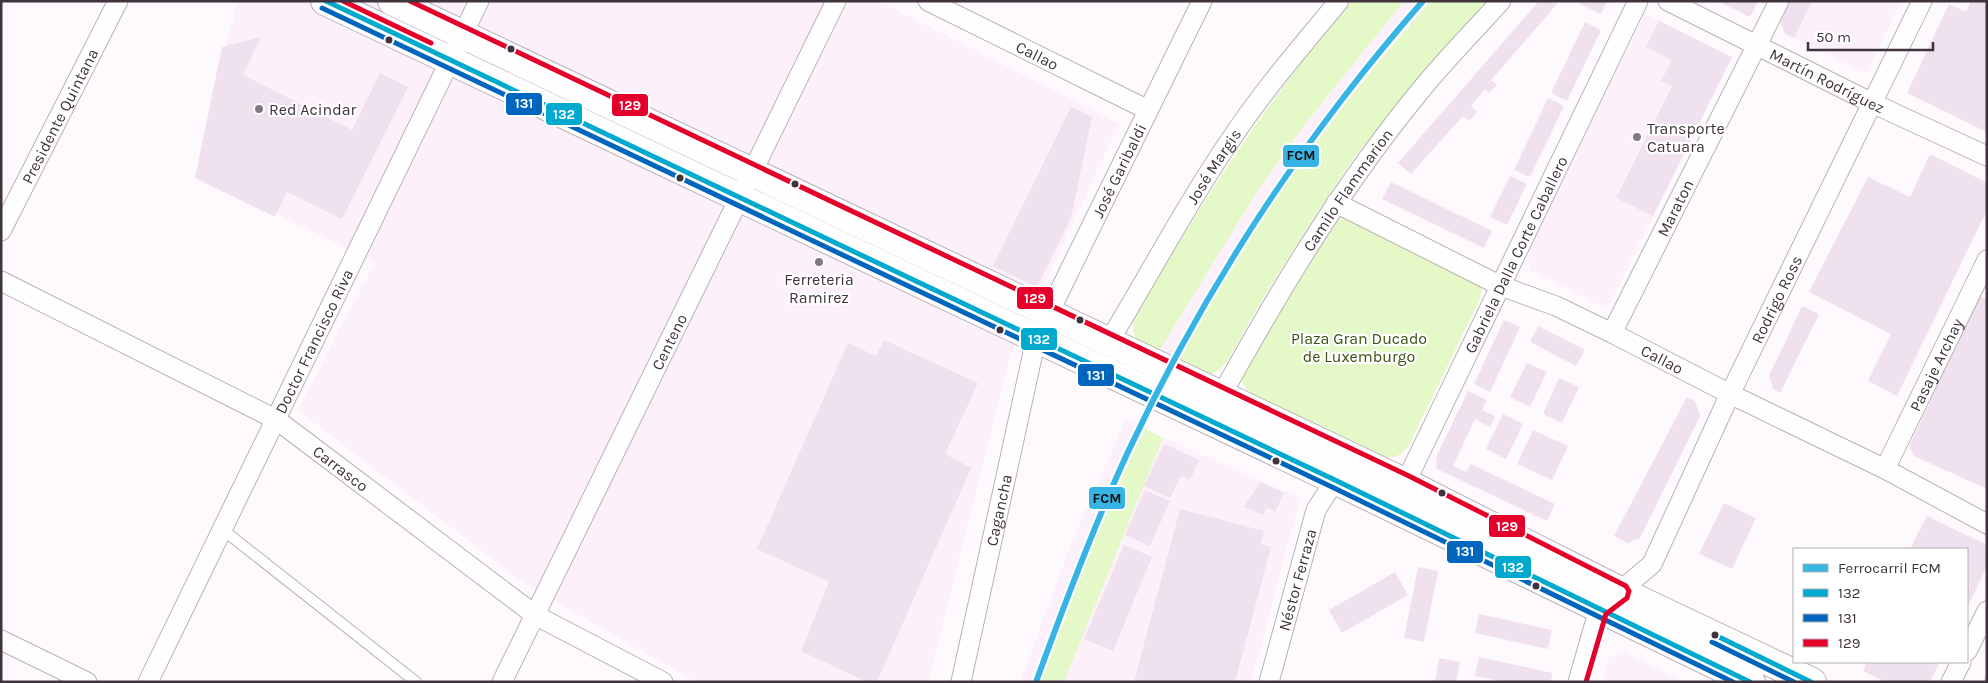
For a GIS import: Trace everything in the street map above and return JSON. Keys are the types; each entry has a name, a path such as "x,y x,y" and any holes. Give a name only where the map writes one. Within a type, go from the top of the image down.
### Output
{"main road":[{"path":"325,1 739,198 1041,327 1108,342 1406,484 1622,592 1812,682"},
{"path":"392,1 753,174 1335,480 1751,682"}],"street":[{"name":"Presidente Quintana","path":"1,231 118,1"},
{"name":"Doctor Francisco Riva","path":"148,682 479,1"},
{"name":"Centeno","path":"502,682 739,198 753,174 836,1"},
{"name":"Callao","path":"928,1 1148,110"},
{"name":"José Garibaldi","path":"1041,327 1202,1"},
{"name":"José Margis","path":"1108,342 1180,219 1230,141 1285,66 1339,1"},
{"name":"Camilo Flammarion","path":"1221,396 1275,298 1336,203 1420,91 1501,1"},
{"name":"Gabriela Dalla Corte Caballero","path":"1393,509 1638,1"},
{"name":"Martín Rodríguez","path":"1668,1 1872,103 1987,156"},
{"name":"Maraton","path":"1612,333 1778,1"},
{"name":"Rodrigo Ross","path":"1599,609 1622,592 1652,564 1730,394 1922,1"},
{"name":"Callao","path":"1336,203 1501,286 1556,306 1612,333 1730,394 1885,468 1987,524"},
{"name":"Pasaje Archay","path":"1885,468 1987,260"},
{"name":"Carrasco","path":"1,281 277,420 535,615 663,682"},
{"name":"Cagancha","path":"961,682 1041,327"},
{"name":"Néstor Ferraza","path":"1269,682 1316,510 1335,480"},
{"path":"1578,682 1599,609"},
{"path":"1968,649 1987,611"},
{"path":"1,640 86,682"},
{"path":"1951,682 1960,663"}],"lane":[{"path":"222,529 416,682"}],"shaded area":[{"path":"238,1 879,1 1119,124 1009,359 928,682 696,682 525,584 298,410 375,262 203,178 222,61"},
{"path":"1404,1 1431,1 1376,63 1293,175 1241,253 1178,361 1159,351 1255,195 1305,124"},
{"path":"1788,1 1901,1 1866,74 1785,34"},
{"name":"Transporte Catuara","path":"1645,14 1732,57 1607,309 1530,270 1527,247"},
{"path":"1126,420 1144,428 1076,583 1040,682 1020,682 1075,534"},
{"path":"1163,438 1300,498 1251,682 1064,682"},
{"path":"1624,652 1684,682 1603,682 1608,658"}],"green space":[{"path":"1352,1 1404,1 1305,124 1255,195 1159,351 1138,341 1134,333 1133,320 1208,196 1262,115"},
{"path":"1431,1 1488,1 1418,80 1355,156 1305,231 1253,315 1227,362 1219,370 1208,375 1178,361 1233,265 1294,173 1360,85"},
{"name":"Plaza Gran Ducado de Luxemburgo","path":"1345,218 1354,220 1478,282 1482,290 1479,301 1409,445 1403,452 1391,458 1382,458 1250,395 1242,382 1242,370 1329,227 1336,220"},
{"path":"1144,428 1163,438 1064,682 1040,682 1076,583"}],"building":[{"path":"1539,1 1554,1 1557,4 1491,80 1497,85 1489,93 1485,89 1471,106 1477,112 1469,121 1463,116 1411,174 1398,163"},
{"path":"1574,1 1607,1 1601,14"},
{"path":"1718,1 1758,1 1750,17"},
{"path":"1788,1 1812,1 1794,38 1785,34 1779,19"},
{"path":"1971,1 1987,1 1987,132 1907,93 1949,4 1966,12"},
{"path":"1659,21 1732,57 1653,216 1616,198 1672,86 1661,81 1672,60 1646,47"},
{"path":"1585,22 1601,30 1567,101 1551,93"},
{"name":"Red Acindar","path":"261,37 243,75 352,130 380,73 408,87 342,219 287,192 275,217 195,178 222,47"},
{"path":"1548,98 1564,106 1530,177 1514,170"},
{"path":"1071,107 1092,117 1071,218 1037,287 993,266"},
{"path":"1930,154 1987,183 1987,210 1897,396 1868,381 1891,334 1809,292 1868,177 1910,197"},
{"path":"1510,176 1527,184 1507,225 1490,217"},
{"path":"1391,182 1492,231 1484,248 1382,199"},
{"path":"1980,296 1987,299 1987,489 1914,456 1909,446"},
{"path":"1802,306 1819,314 1780,393 1773,389 1769,376"},
{"path":"1504,320 1520,327 1490,392 1474,384"},
{"path":"1538,326 1585,350 1576,366 1530,342"},
{"path":"884,340 978,383 945,454 971,468 877,682 867,682 801,651 829,582 757,549 848,343 876,356"},
{"path":"1527,363 1547,372 1530,407 1510,397"},
{"path":"1559,378 1579,387 1562,423 1543,414"},
{"path":"1468,391 1487,400 1482,410 1495,416 1490,427 1475,419 1453,466 1466,472 1471,464 1555,504 1547,521 1437,469 1436,457"},
{"path":"1687,397 1695,401 1700,416 1640,538 1627,543 1614,536"},
{"path":"1503,414 1523,424 1506,459 1486,449"},
{"path":"1533,430 1568,446 1552,480 1517,464"},
{"path":"1164,444 1199,460 1190,480 1181,476 1170,498 1144,486"},
{"path":"1260,482 1284,493 1275,512 1267,507 1263,515 1244,507"},
{"path":"1145,490 1170,501 1150,546 1125,535"},
{"path":"1724,503 1756,518 1732,569 1699,554"},
{"path":"1180,509 1264,531 1261,544 1271,547 1235,682 1134,682"},
{"path":"1927,516 1987,545 1987,566 1968,606 1968,548 1911,548"},
{"path":"1124,545 1152,557 1113,651 1084,639"},
{"path":"1418,567 1438,571 1424,642 1404,638"},
{"path":"1395,572 1408,595 1342,633 1329,610"},
{"path":"1479,614 1552,630 1548,649 1475,633"},
{"path":"1479,657 1552,673 1551,682 1503,682 1475,676"},
{"path":"1439,658 1460,662 1456,682 1435,682"},
{"path":"1867,663 1940,663 1930,682 1886,682 1863,671"},
{"path":"1987,672 1987,682 1982,682"}],"rail line":[{"name":"FCM","path":"1036,682 1079,567 1114,482 1157,393 1189,333 1259,217 1297,161 1337,106 1423,1"}],"transit line":[{"name":"132","path":"326,1 1335,480 1750,682"},
{"name":"129","path":"343,1 431,43"},
{"name":"129","path":"410,1 1409,476 1626,586 1629,591 1627,598 1606,614 1586,682"},
{"name":"131","path":"322,8 1332,487 1733,682"},
{"name":"132","path":"1715,635 1811,682"},
{"name":"131","path":"1712,642 1794,682"}],"place":[{"name":"Red Acindar","path":"259,109"},
{"name":"Transporte Catuara","path":"1637,137"},
{"name":"Ferreteria Ramirez","path":"819,262"}]}
